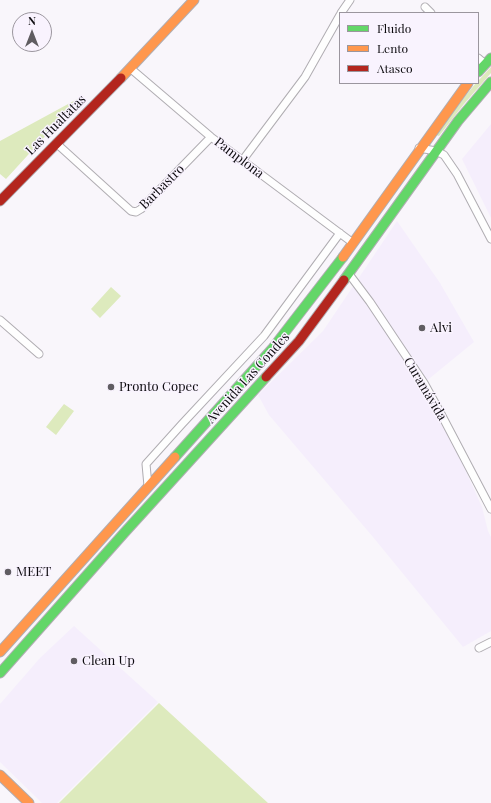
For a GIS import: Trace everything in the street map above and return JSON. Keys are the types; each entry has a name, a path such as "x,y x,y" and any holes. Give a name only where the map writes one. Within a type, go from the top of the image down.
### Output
{"main road":[{"name":"Las Hualtatas","path":"0,201 194,0"},
{"path":"479,70 485,60"},
{"name":"Avenida Las Condes","path":"0,673 125,532 284,358 333,296 458,121 491,82"},
{"name":"Avenida Las Condes","path":"0,652 272,348 339,262 467,84"},
{"path":"333,296 332,280 339,262"},
{"path":"0,775 29,803"}],"street":[{"path":"342,12 350,0"},
{"path":"424,7 430,12"},
{"path":"242,160 305,78 339,18"},
{"name":"Pamplona","path":"130,68 210,137 353,243"},
{"name":"Barbastro","path":"56,143 131,211 136,212 141,209 210,137"},
{"path":"420,148 436,151 444,155 453,168 491,239"},
{"name":"Avenida Las Condes","path":"148,486 146,464 264,336 340,233"},
{"name":"Curamávida","path":"349,274 370,302 424,383 491,509"},
{"path":"0,320 39,354"},
{"path":"479,648 491,642"}],"shaded area":[{"path":"491,124 491,218 462,159"},
{"path":"397,221 440,283 474,342 419,387 455,447 482,507 491,537 491,631 463,647 373,537 269,415 258,395 323,331"},
{"path":"74,626 158,702 57,803 42,803 0,762 0,704 40,658"}],"green space":[{"path":"491,67 491,73 439,136 436,135 475,84 479,84 479,80"},
{"path":"81,97 6,179 0,174 0,141"},
{"path":"111,287 121,296 100,318 91,309"},
{"path":"64,404 74,411 56,435 46,427"},
{"path":"159,703 268,803 59,803"}],"traffic: fast":[{"path":"479,71 491,58"},
{"path":"344,280 458,121 491,82"},
{"path":"175,457 272,349 343,257"},
{"path":"0,673 125,532 266,377"}],"traffic: slow":[{"path":"121,78 194,0"},
{"path":"343,257 467,84"},
{"path":"0,652 175,457"},
{"path":"0,775 29,803"}],"traffic: jam":[{"path":"0,201 121,78"},
{"path":"266,377 299,341 344,280"}],"place":[{"name":"Alvi","path":"422,328"},
{"name":"Pronto Copec","path":"111,387"},
{"name":"MEET","path":"8,572"},
{"name":"Clean Up","path":"74,661"}]}
